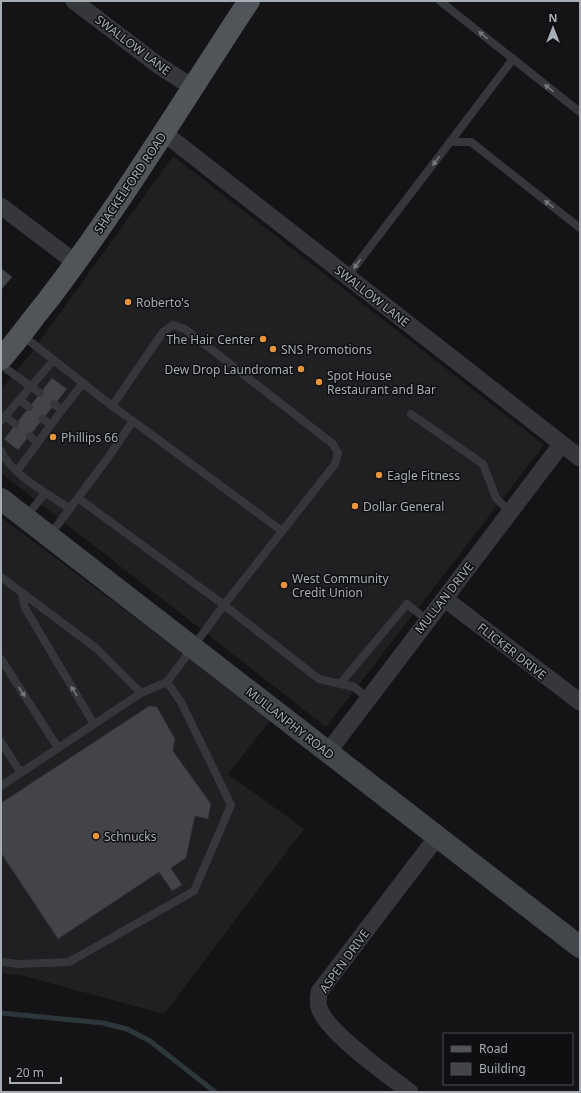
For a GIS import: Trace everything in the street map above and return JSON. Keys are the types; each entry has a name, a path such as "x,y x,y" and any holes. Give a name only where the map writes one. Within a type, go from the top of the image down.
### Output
{"main road":[{"name":"SHACKELFORD ROAD","path":"1,359 76,263 164,133 192,87 249,1"}],"street":[{"name":"SWALLOW LANE","path":"74,1 158,65 192,87"},
{"name":"SWALLOW LANE","path":"164,133 561,445 580,458"},
{"path":"1,206 76,263"},
{"name":"MULLAN DRIVE","path":"328,752 561,445"},
{"name":"MULLANPHY ROAD","path":"1,498 580,947"},
{"name":"FLICKER DRIVE","path":"445,599 580,702"},
{"name":"ASPEN DRIVE","path":"410,1092 343,1038 328,1022 318,1008 319,992 437,837"}],"lane":[{"path":"440,1 580,112"},
{"path":"347,277 513,59"},
{"path":"450,142 471,142 580,228"},
{"path":"1,786 141,693 167,682 224,605 335,464 338,453 333,444 185,329 173,325 163,332 112,406"},
{"path":"21,334 112,406 282,531"},
{"path":"16,424 3,419 54,360"},
{"path":"1,365 40,393"},
{"path":"17,471 83,383"},
{"path":"20,400 29,407"},
{"path":"54,404 62,410"},
{"path":"411,414 483,464 496,498 510,512"},
{"path":"43,418 51,425"},
{"path":"49,535 78,498 133,421"},
{"path":"30,436 38,443"},
{"path":"1,451 5,460 17,471 69,508"},
{"path":"26,517 45,492"},
{"path":"78,498 224,605 319,679 354,687 368,698"},
{"path":"1,578 96,648 141,693"},
{"path":"22,593 25,608 94,724"},
{"path":"340,684 407,604 428,620"},
{"path":"1,659 58,748"},
{"path":"1,962 19,964 69,962 194,891 231,805 181,702 167,682"},
{"path":"1,742 20,773"}],"shaded area":[{"path":"173,156 544,445 326,727 1,473 1,390 29,356"},
{"path":"1,517 271,720 228,774 304,829 164,1014 20,975 1,973"}],"building":[{"path":"1,268 12,277 1,290"},
{"path":"52,378 67,389 18,450 4,439"},
{"name":"Schnucks","path":"149,706 157,707 175,739 173,751 211,804 208,819 195,816 186,858 171,868 182,885 172,891 159,872 58,939 1,853 1,803"}],"waterway":[{"path":"1,1013 103,1023 127,1029 150,1041 215,1092"}],"place":[{"name":"Roberto's","path":"128,302"},
{"name":"The Hair Center","path":"263,339"},
{"name":"SNS Promotions","path":"273,349"},
{"name":"Dew Drop Laundromat","path":"301,369"},
{"name":"Spot House Restaurant and Bar","path":"319,382"},
{"name":"Phillips 66","path":"53,437"},
{"name":"Eagle Fitness","path":"379,475"},
{"name":"Dollar General","path":"355,506"},
{"name":"West Community Credit Union","path":"284,585"},
{"name":"Schnucks","path":"96,836"}]}
